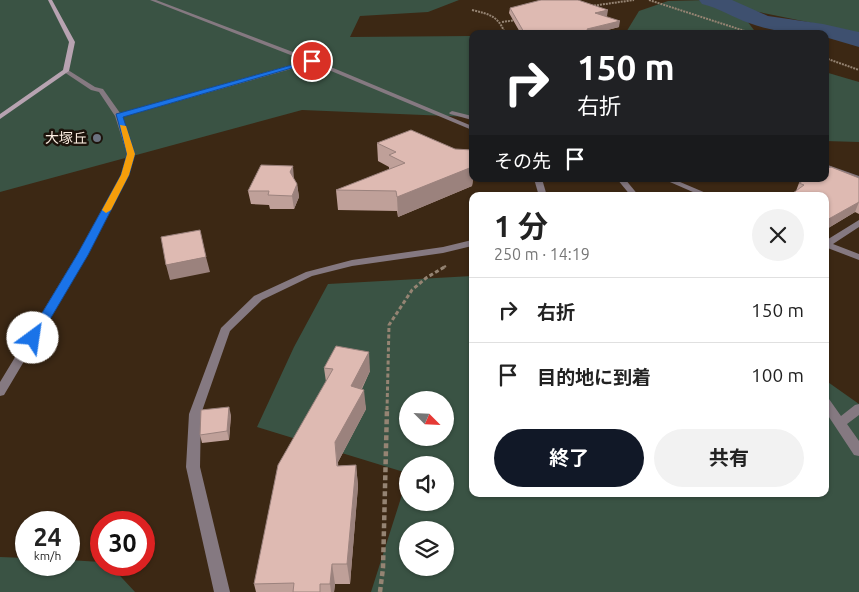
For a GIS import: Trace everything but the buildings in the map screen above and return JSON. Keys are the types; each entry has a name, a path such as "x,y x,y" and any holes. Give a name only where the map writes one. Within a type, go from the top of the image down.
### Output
{"main road":[{"path":"0,117 66,71 72,42 50,0"}],"street":[{"path":"152,0 312,61 469,127"},
{"path":"118,116 312,61"},
{"path":"0,392 82,255 125,175 131,154 118,116 101,90 93,89 66,71"},
{"path":"413,102 469,117"},
{"path":"829,167 859,179"},
{"path":"623,182 632,192"},
{"path":"674,182 699,192"},
{"path":"829,241 859,222"},
{"path":"222,592 193,467 196,414 224,330 258,298 309,274 352,263 443,250 469,244"},
{"path":"829,245 859,256"},
{"path":"829,408 859,451"},
{"path":"840,423 859,408"}],"path":[{"path":"589,7 634,0"},
{"path":"649,0 742,30"},
{"path":"472,10 496,16 502,22 504,30"},
{"path":"502,22 520,19"},
{"path":"829,59 859,70"},
{"path":"380,592 383,568 389,325 408,294 425,276 450,264"}],"green space":[{"path":"0,0 459,0 428,12 360,16 350,37 469,36 469,117 302,110 0,192"},
{"path":"708,0 744,17 754,30 627,30 639,11 668,1"},
{"path":"725,0 859,0 859,35 847,30 754,11"},
{"path":"829,73 859,82 859,142 829,141"},
{"path":"469,276 469,497 829,497 829,383 859,404 859,592 371,592 399,504 399,511 454,511 454,456 399,456 399,471 257,427 294,347 328,284"},
{"path":"0,557 15,558 15,576 80,576 80,561 90,561 90,576 120,576 135,592 0,592"}],"waterway":[{"path":"709,0 725,4 763,21 823,30"},
{"path":"829,31 859,40"}],"slow traffic":[{"path":"106,210 125,175 131,154 123,126"}],"place":[{"name":"大塚丘","path":"97,138"}],"route":[{"path":"33,338 82,255 125,175 131,154 118,116 312,61"}]}
